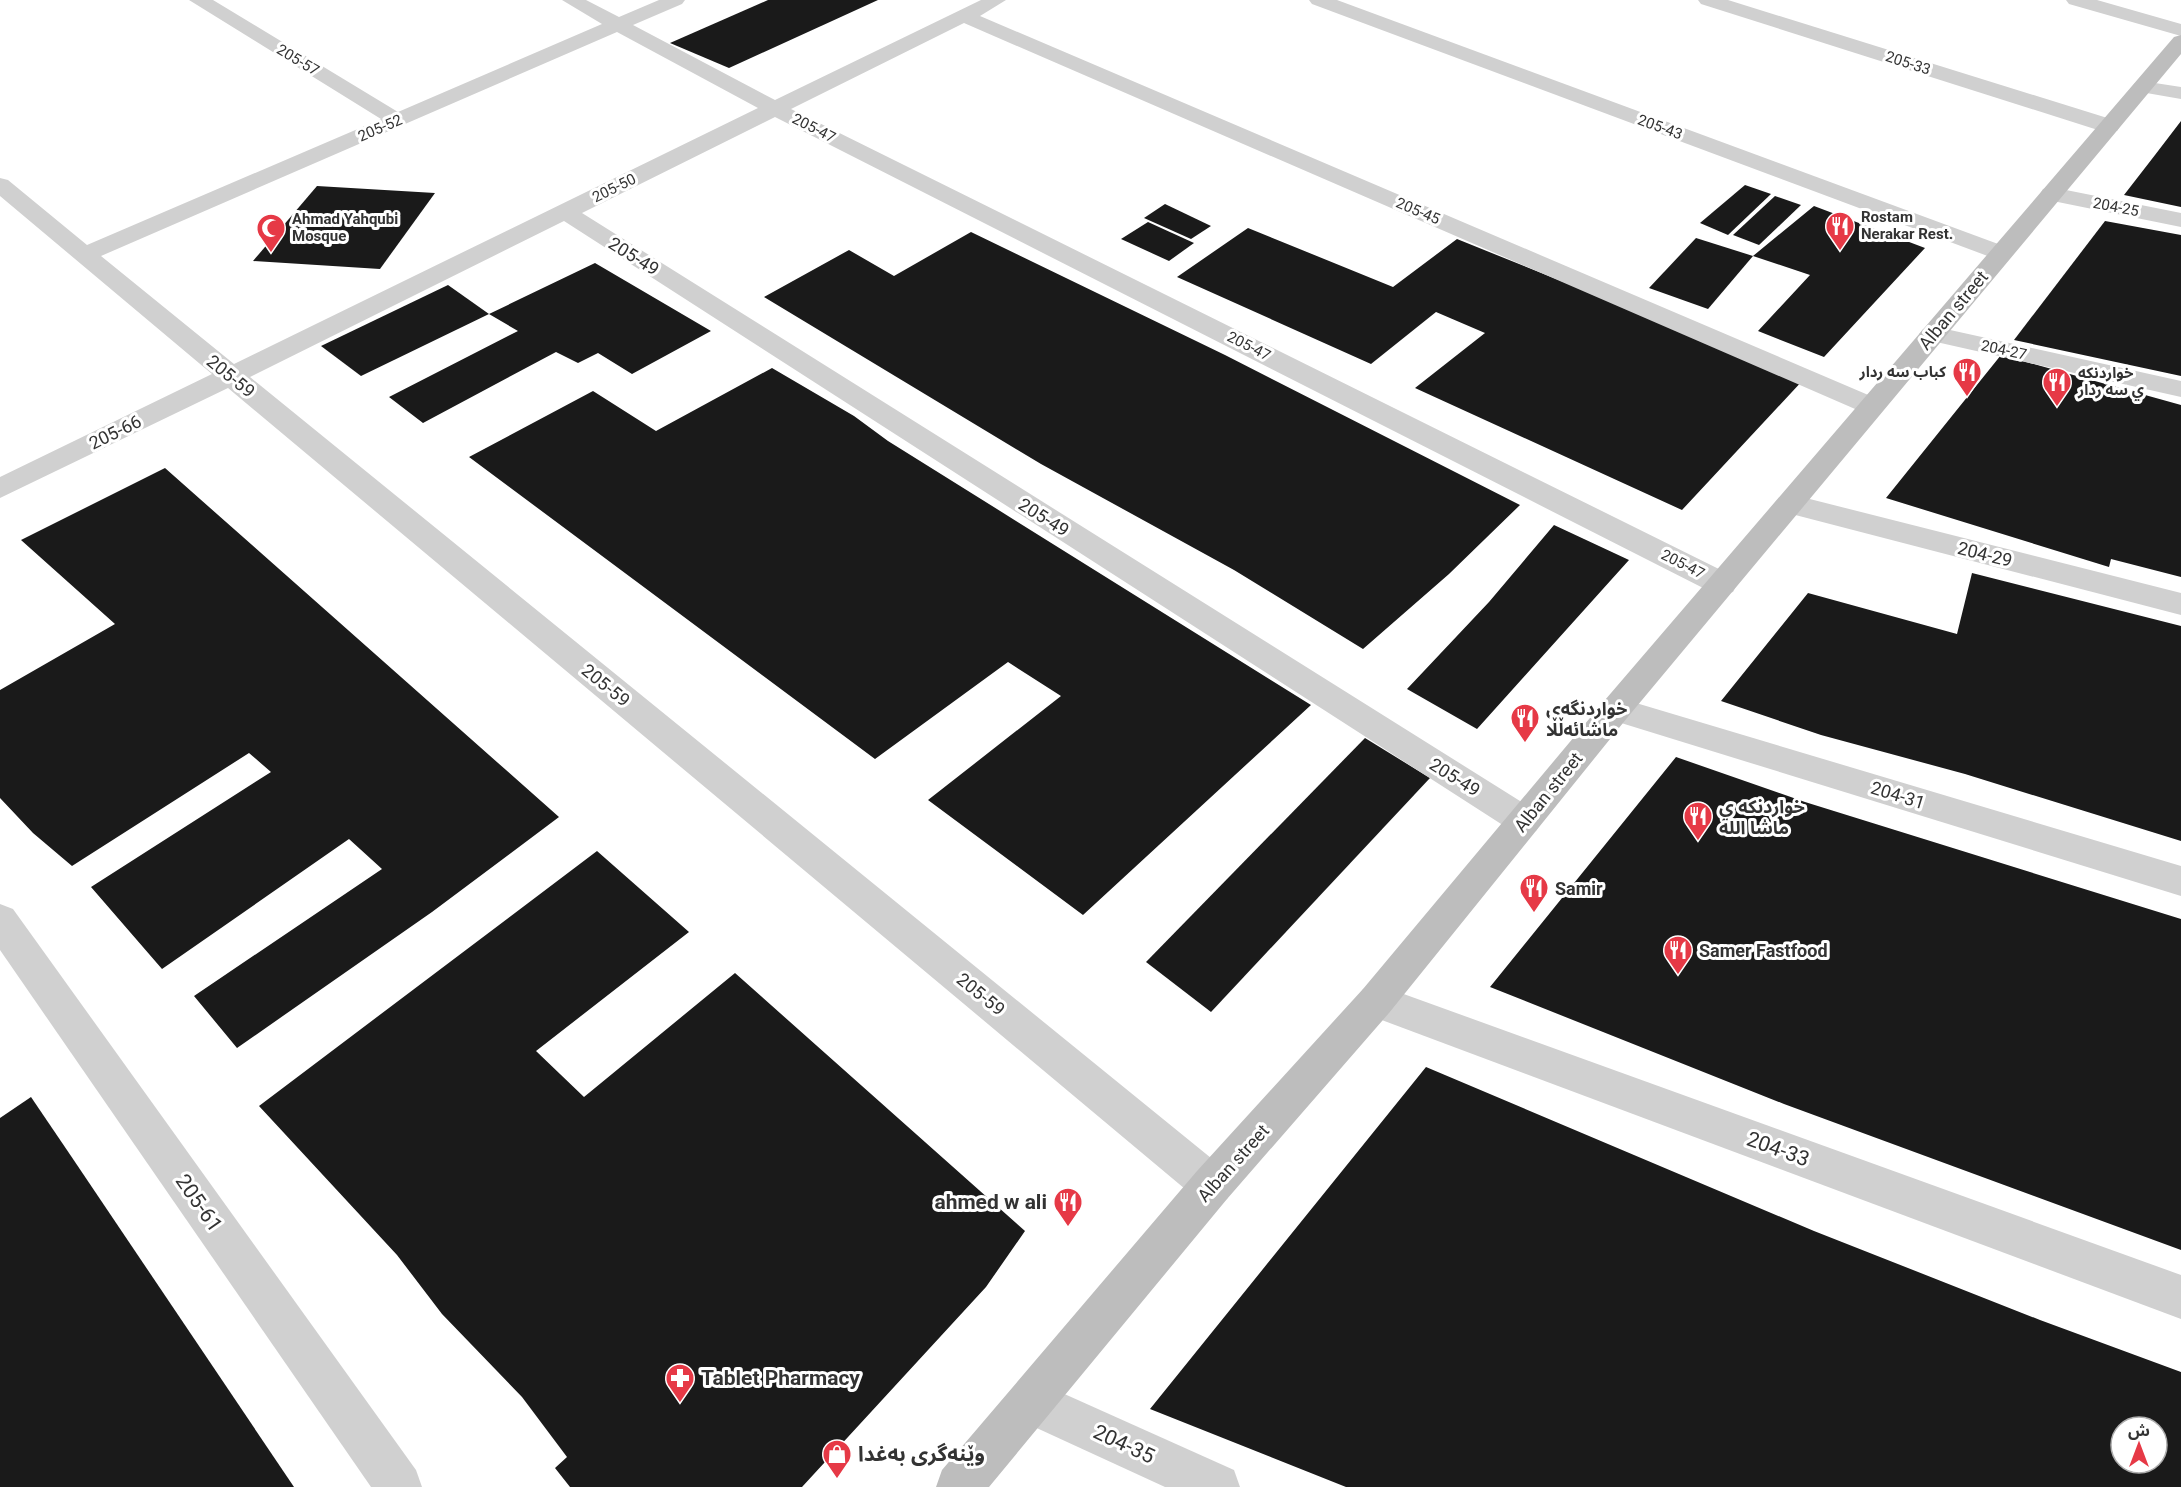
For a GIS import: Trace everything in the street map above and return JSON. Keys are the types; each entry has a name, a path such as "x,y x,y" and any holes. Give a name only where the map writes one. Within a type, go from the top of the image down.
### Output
{"street":[{"name":"205-57","path":"198,0 397,120"},
{"name":"205-47","path":"572,0 775,109 1722,584"},
{"name":"205-52","path":"84,255 675,0"},
{"name":"205-50","path":"231,376 996,0"},
{"name":"205-43","path":"1319,0 2001,253"},
{"name":"205-33","path":"1708,0 2109,126"},
{"path":"2076,0 2181,30"},
{"name":"205-45","path":"964,16 1871,406"},
{"name":"Alban street","path":"958,1487 1212,1185 1376,1001 1616,709 2181,41"},
{"path":"2142,87 2181,93"},
{"name":"205-59","path":"0,185 1212,1185"},
{"name":"204-25","path":"2051,194 2181,220"},
{"name":"205-49","path":"565,212 1524,821"},
{"name":"204-27","path":"1932,334 2181,389"},
{"name":"205-66","path":"0,489 231,376"},
{"name":"204-29","path":"1790,504 2181,604"},
{"name":"204-31","path":"1616,709 2181,881"},
{"name":"205-61","path":"0,920 399,1487"},
{"name":"204-33","path":"1376,1001 2181,1297"},
{"name":"204-35","path":"1031,1402 1217,1487"}],"building":[{"path":"768,0 878,0 729,68 670,43"},
{"path":"2181,121 2181,207 2124,195 2155,155"},
{"path":"1745,185 1771,194 1728,235 1700,223"},
{"path":"317,186 435,193 380,269 253,261"},
{"path":"1775,196 1801,205 1759,245 1733,235"},
{"path":"1165,204 1211,226 1191,239 1144,218"},
{"name":"Rostam Nerakar Rest.","path":"1814,206 1925,248 1824,357 1758,331 1810,275 1753,256"},
{"path":"2105,221 2181,235 2181,376 2014,340"},
{"path":"1148,222 1194,243 1169,261 1121,239"},
{"path":"1248,228 1393,287 1457,239 1804,379 1682,510 1415,388 1485,333 1436,312 1371,364 1177,277"},
{"path":"971,232 1225,355 1520,505 1449,574 1363,649 1234,570 1041,464 764,297 849,250 894,276"},
{"path":"1696,238 1753,256 1708,309 1649,288"},
{"path":"595,263 711,331 632,374 598,353 578,363 556,352 423,423 389,397 518,331 489,314"},
{"path":"448,285 489,314 361,376 321,346"},
{"path":"2001,355 2181,405 2181,577 2111,559 2109,567 1886,498"},
{"path":"772,368 854,416 888,441 1311,705 1083,915 928,800 1061,696 1008,662 875,759 469,457 593,391 656,431"},
{"path":"165,468 559,817 432,912 237,1048 194,996 382,869 349,839 162,969 91,887 271,772 249,753 72,866 33,833 0,798 0,690 115,624 21,540"},
{"path":"1554,525 1629,560 1477,729 1407,689 1489,602"},
{"path":"1972,573 2181,626 2181,841 1965,774 1821,735 1721,701 1808,593 1957,634"},
{"path":"1365,738 1430,778 1211,1012 1146,962"},
{"path":"1676,757 1805,802 2181,919 2181,1250 1784,1104 1490,987"},
{"path":"597,851 689,932 536,1051 584,1097 735,973 1025,1231 986,1287 802,1487 570,1487 555,1468 567,1457 522,1397 442,1314 397,1255 259,1106"},
{"path":"1426,1067 1814,1231 2040,1320 2181,1372 2181,1487 1346,1487 1150,1409"},
{"path":"31,1097 294,1487 0,1487 0,1118"}],"place":[{"name":"Rostam Nerakar Rest.","path":"1840,252"},
{"name":"Ahmad Yahqubi Mosque","path":"271,254"},
{"name":"كباب سه ردار","path":"1967,398"},
{"name":"خواردنكه ي سه ردار","path":"2057,408"},
{"name":"خواردنگەی ماشائەڵڵا","path":"1525,744"},
{"name":"خواردنكه ي ماشا الله","path":"1698,842"},
{"name":"Samir","path":"1534,914"},
{"name":"Samer Fastfood","path":"1678,976"},
{"name":"ahmed w ali","path":"1068,1228"},
{"name":"Tablet Pharmacy","path":"680,1404"},
{"name":"وێنەگری بەغدا","path":"837,1480"}]}
